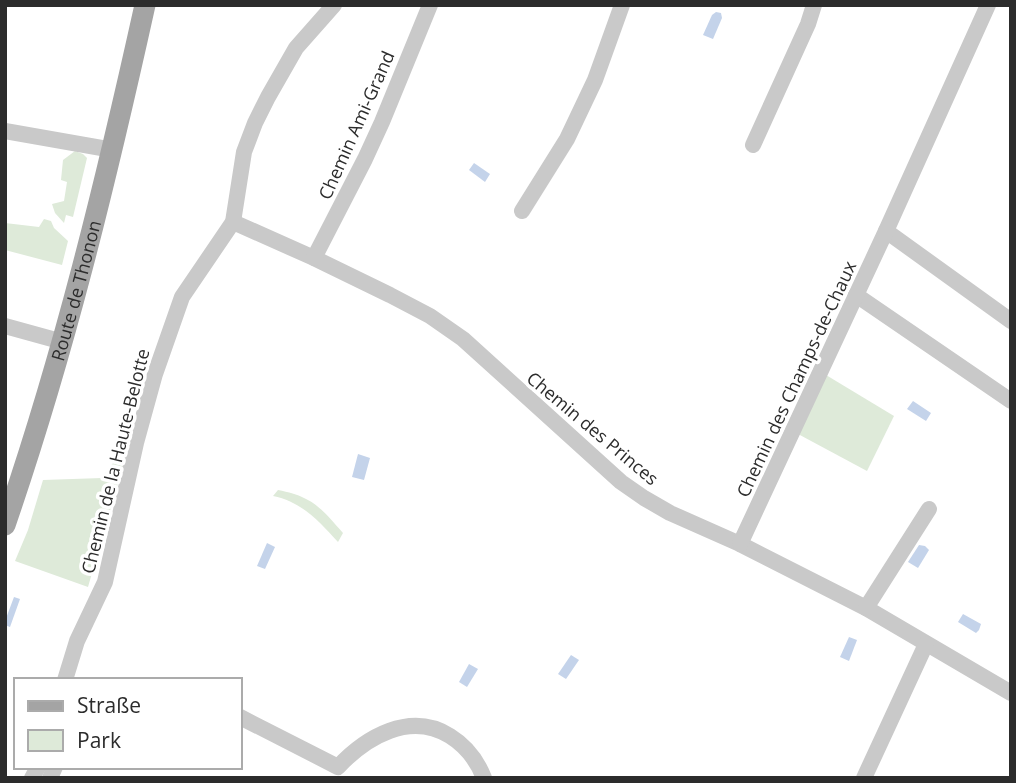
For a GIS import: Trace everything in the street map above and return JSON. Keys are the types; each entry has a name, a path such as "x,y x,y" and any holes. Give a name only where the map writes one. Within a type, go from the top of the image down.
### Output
{"main road":[{"name":"Route de Thonon","path":"5,524 63,342 113,150 134,52 129,24 132,5"},
{"path":"134,52 145,5"},
{"name":"Route de Thonon","path":"134,52 151,29 158,5"}],"street":[{"path":"233,222 244,152 255,123 296,48 334,5"},
{"name":"Chemin Ami-Grand","path":"314,258 382,122 430,5"},
{"path":"522,211 567,139 595,80 622,5"},
{"path":"753,145 814,5"},
{"name":"Chemin des Champs-de-Chaux","path":"740,544 988,5"},
{"path":"5,131 113,150"},
{"name":"Chemin des Princes","path":"233,222 314,258 430,316 463,340 621,482 644,498 866,608 1011,693"},
{"name":"Chemin de la Haute-Belotte","path":"66,678 77,641 105,582 136,443 182,297 233,222"},
{"path":"886,230 1011,321"},
{"path":"856,295 1011,401"},
{"path":"5,326 63,342"},
{"path":"866,608 929,509"},
{"path":"864,778 926,644"},
{"path":"242,718 337,772 361,747 383,733 399,727 421,726 444,732 459,742 477,762 484,778"}],"green space":[{"path":"75,151 87,158 73,217 66,215 64,223 55,213 52,204 64,201 67,182 61,180 63,160"},
{"path":"44,219 51,221 54,228 68,241 62,265 5,250 5,223 39,227"},
{"path":"826,375 894,416 867,471 798,434"},
{"path":"113,463 123,466 88,587 15,561 28,530 43,480 102,478"},
{"path":"278,490 300,496 322,510 343,533 338,542 301,508 273,496"}],"water":[{"path":"716,12 721,13 722,18 713,39 703,35"},
{"path":"474,163 490,174 485,182 469,170"},
{"path":"913,401 931,413 926,421 907,409"},
{"path":"358,454 370,458 364,480 352,477"},
{"path":"267,543 275,547 265,569 257,566"},
{"path":"919,545 929,550 918,568 908,562"},
{"path":"14,597 20,599 10,627 5,625 5,621"},
{"path":"963,614 981,624 976,633 958,622"},
{"path":"849,637 857,640 849,661 840,657"},
{"path":"571,655 579,660 566,679 558,674"},
{"path":"469,664 478,669 467,687 459,682"}]}
